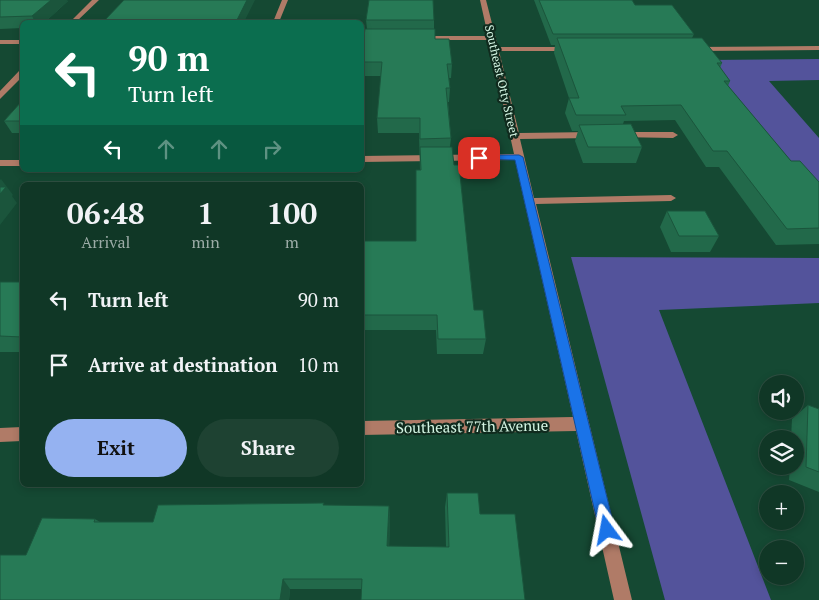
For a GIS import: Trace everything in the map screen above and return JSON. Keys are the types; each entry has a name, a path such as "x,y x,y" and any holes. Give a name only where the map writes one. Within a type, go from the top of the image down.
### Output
{"street":[{"path":"75,20 96,0"},
{"path":"277,20 285,0"},
{"name":"Southeast Otty Street","path":"484,0 529,200 584,424 623,600"},
{"path":"407,38 574,49"},
{"path":"0,42 20,42"},
{"path":"684,49 819,48"},
{"path":"0,96 20,75"},
{"path":"514,136 673,135"},
{"path":"364,159 519,157"},
{"path":"0,163 20,162"},
{"path":"529,200 671,198"},
{"name":"Southeast 77th Avenue","path":"364,428 584,424"},
{"path":"0,435 20,434"}],"shaded area":[{"path":"819,59 819,80 769,81 819,138 819,199 707,60"},
{"path":"571,257 819,258 819,303 659,310 759,569 759,585 765,585 771,600 665,600"}],"building":[{"path":"0,0 51,0 32,16 0,17"},
{"path":"124,0 247,0 237,20 105,20"},
{"path":"369,0 433,0 434,20 366,20"},
{"path":"539,0 632,0 635,5 672,5 694,34 553,34"},
{"path":"365,29 435,29 435,39 449,39 452,64 447,64 450,88 446,88 451,138 420,139 420,118 377,118 382,62 364,62"},
{"path":"557,38 702,38 722,63 717,63 730,81 724,81 791,161 800,161 819,182 819,228 787,229 727,151 713,151 681,105 621,106 626,115 576,115 569,98 579,98"},
{"path":"20,103 20,121 4,121"},
{"path":"631,124 642,147 588,147 579,125"},
{"path":"420,147 452,147 454,165 459,165 474,310 483,310 486,339 438,339 437,315 364,315 364,241 416,241 416,170 421,170"},
{"path":"0,187 6,187 0,194"},
{"path":"667,211 705,211 719,236 679,236"},
{"path":"0,282 20,282 20,337 0,336"},
{"path":"808,405 819,409 819,472 806,467"},
{"path":"447,493 478,493 480,514 515,514 525,600 361,600 362,579 283,579 280,600 0,600 0,555 26,555 42,518 95,519 94,522 153,522 158,505 324,503 323,505 389,506 387,546 449,547"}],"route":[{"path":"479,158 519,157 584,424 607,530"}]}
